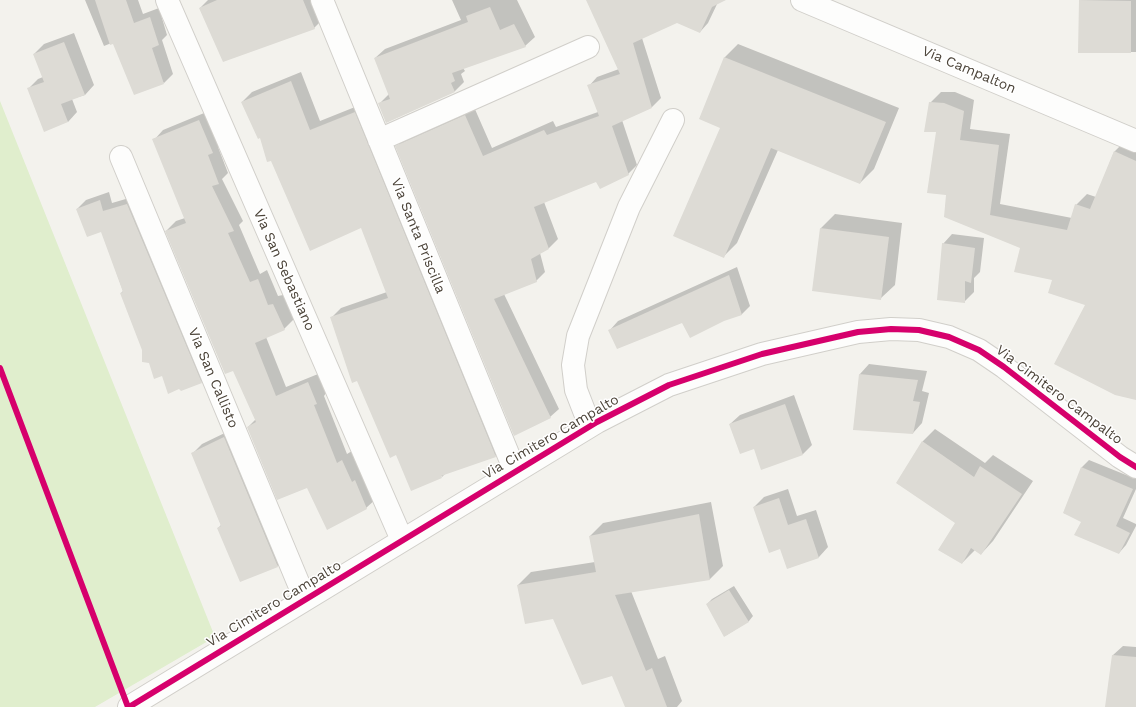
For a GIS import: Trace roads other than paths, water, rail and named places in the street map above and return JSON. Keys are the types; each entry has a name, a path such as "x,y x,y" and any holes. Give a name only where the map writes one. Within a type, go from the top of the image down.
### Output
{"street":[{"name":"Via San Sebastiano","path":"167,0 402,540"},
{"name":"Via Santa Priscilla","path":"322,0 515,472"},
{"name":"Via Campalton","path":"802,0 1136,141"},
{"path":"379,140 588,47"},
{"path":"590,426 576,390 573,365 578,336 629,206 672,120"},
{"name":"Via San Callisto","path":"121,157 305,599"},
{"name":"Via Cimitero Campalto","path":"129,707 590,426 669,386 762,354 858,332 891,329 920,330 949,337 978,350 1004,368 1120,457 1136,467"}]}
